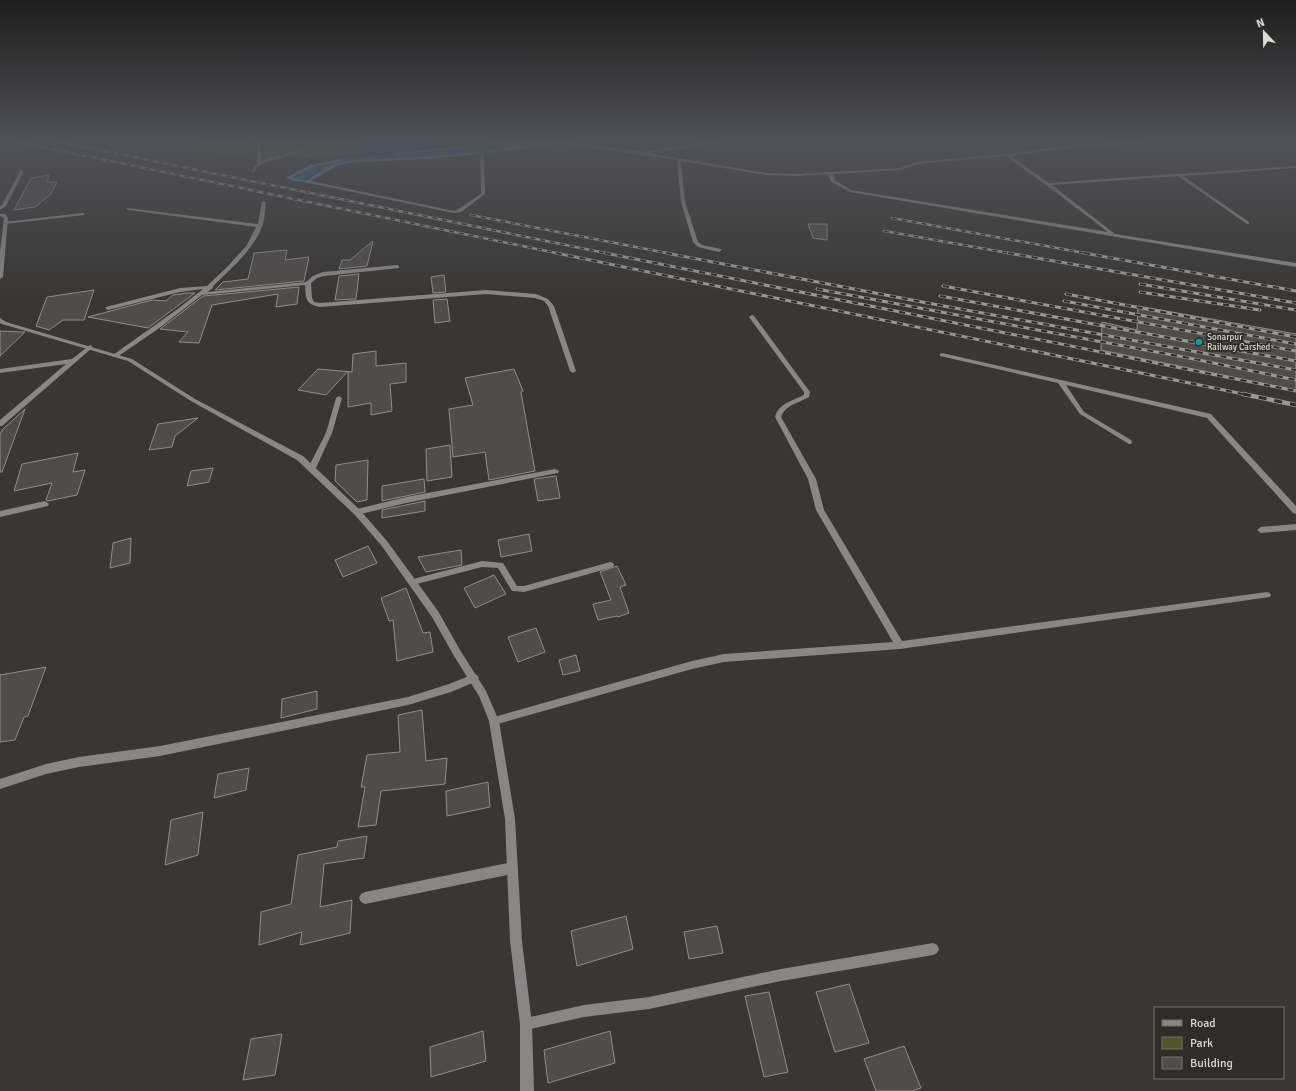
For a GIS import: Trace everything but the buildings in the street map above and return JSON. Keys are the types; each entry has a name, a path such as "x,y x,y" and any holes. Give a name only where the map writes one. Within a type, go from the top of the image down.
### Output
{"street":[{"path":"0,209 4,206 11,193"},
{"path":"360,193 454,212 459,211 483,193"},
{"path":"682,193 683,202 696,242 700,246 719,250"},
{"path":"861,193 1296,265"},
{"path":"1059,193 1113,235"},
{"path":"1204,193 1247,223"},
{"path":"115,356 182,311 211,287 248,247 264,218 264,202"},
{"path":"128,209 259,226"},
{"path":"5,223 82,214"},
{"path":"0,215 3,215 6,218 0,277"},
{"path":"203,294 308,283 315,277 323,274 397,267"},
{"path":"308,283 309,302 320,305 462,293 486,292 536,296 546,300 551,306 573,371"},
{"path":"108,308 180,290 211,287"},
{"path":"752,317 807,392 807,396 782,408 778,412 778,417 812,479 820,510 900,645"},
{"path":"0,320 4,323 90,347 130,360 193,400 300,458 357,512 384,543 435,614 457,653 483,694 494,721 510,819 516,941 526,1024 527,1091"},
{"path":"0,424 90,347"},
{"path":"942,355 1209,416 1296,511"},
{"path":"0,370 74,360"},
{"path":"1060,382 1082,414 1129,442"},
{"path":"312,468 329,433 339,398"},
{"path":"357,512 406,500 554,471"},
{"path":"0,514 45,504"},
{"path":"1261,530 1296,527"},
{"path":"413,582 482,564 491,564 500,565 515,589 524,589 610,565"},
{"path":"494,721 692,665 724,658 900,645 1267,595"},
{"path":"0,784 46,769 79,762 160,751 408,701 451,688 474,678"},
{"path":"365,898 512,868"},
{"path":"526,1024 584,1011 649,1003 781,975 933,949"}],"railway":[{"path":"265,193 561,254"},
{"path":"310,193 610,254"},
{"path":"471,215 672,254"},
{"path":"892,218 1090,254"},
{"path":"884,231 1014,254"},
{"path":"556,253 1248,395"},
{"path":"605,253 610,254"},
{"path":"666,253 922,302 1296,370"},
{"path":"1008,253 1296,303"},
{"path":"1084,253 1296,291"},
{"path":"610,254 1296,391"},
{"path":"1140,284 1296,310"},
{"path":"943,286 1296,351"},
{"path":"817,289 1189,358 1296,380"},
{"path":"1140,292 1260,310"},
{"path":"1066,294 1296,337"},
{"path":"940,296 1296,361"},
{"path":"1064,301 1296,344"},
{"path":"1243,394 1296,405"}],"place":[{"name":"Sonarpur Railway Carshed","path":"1199,342"}]}
